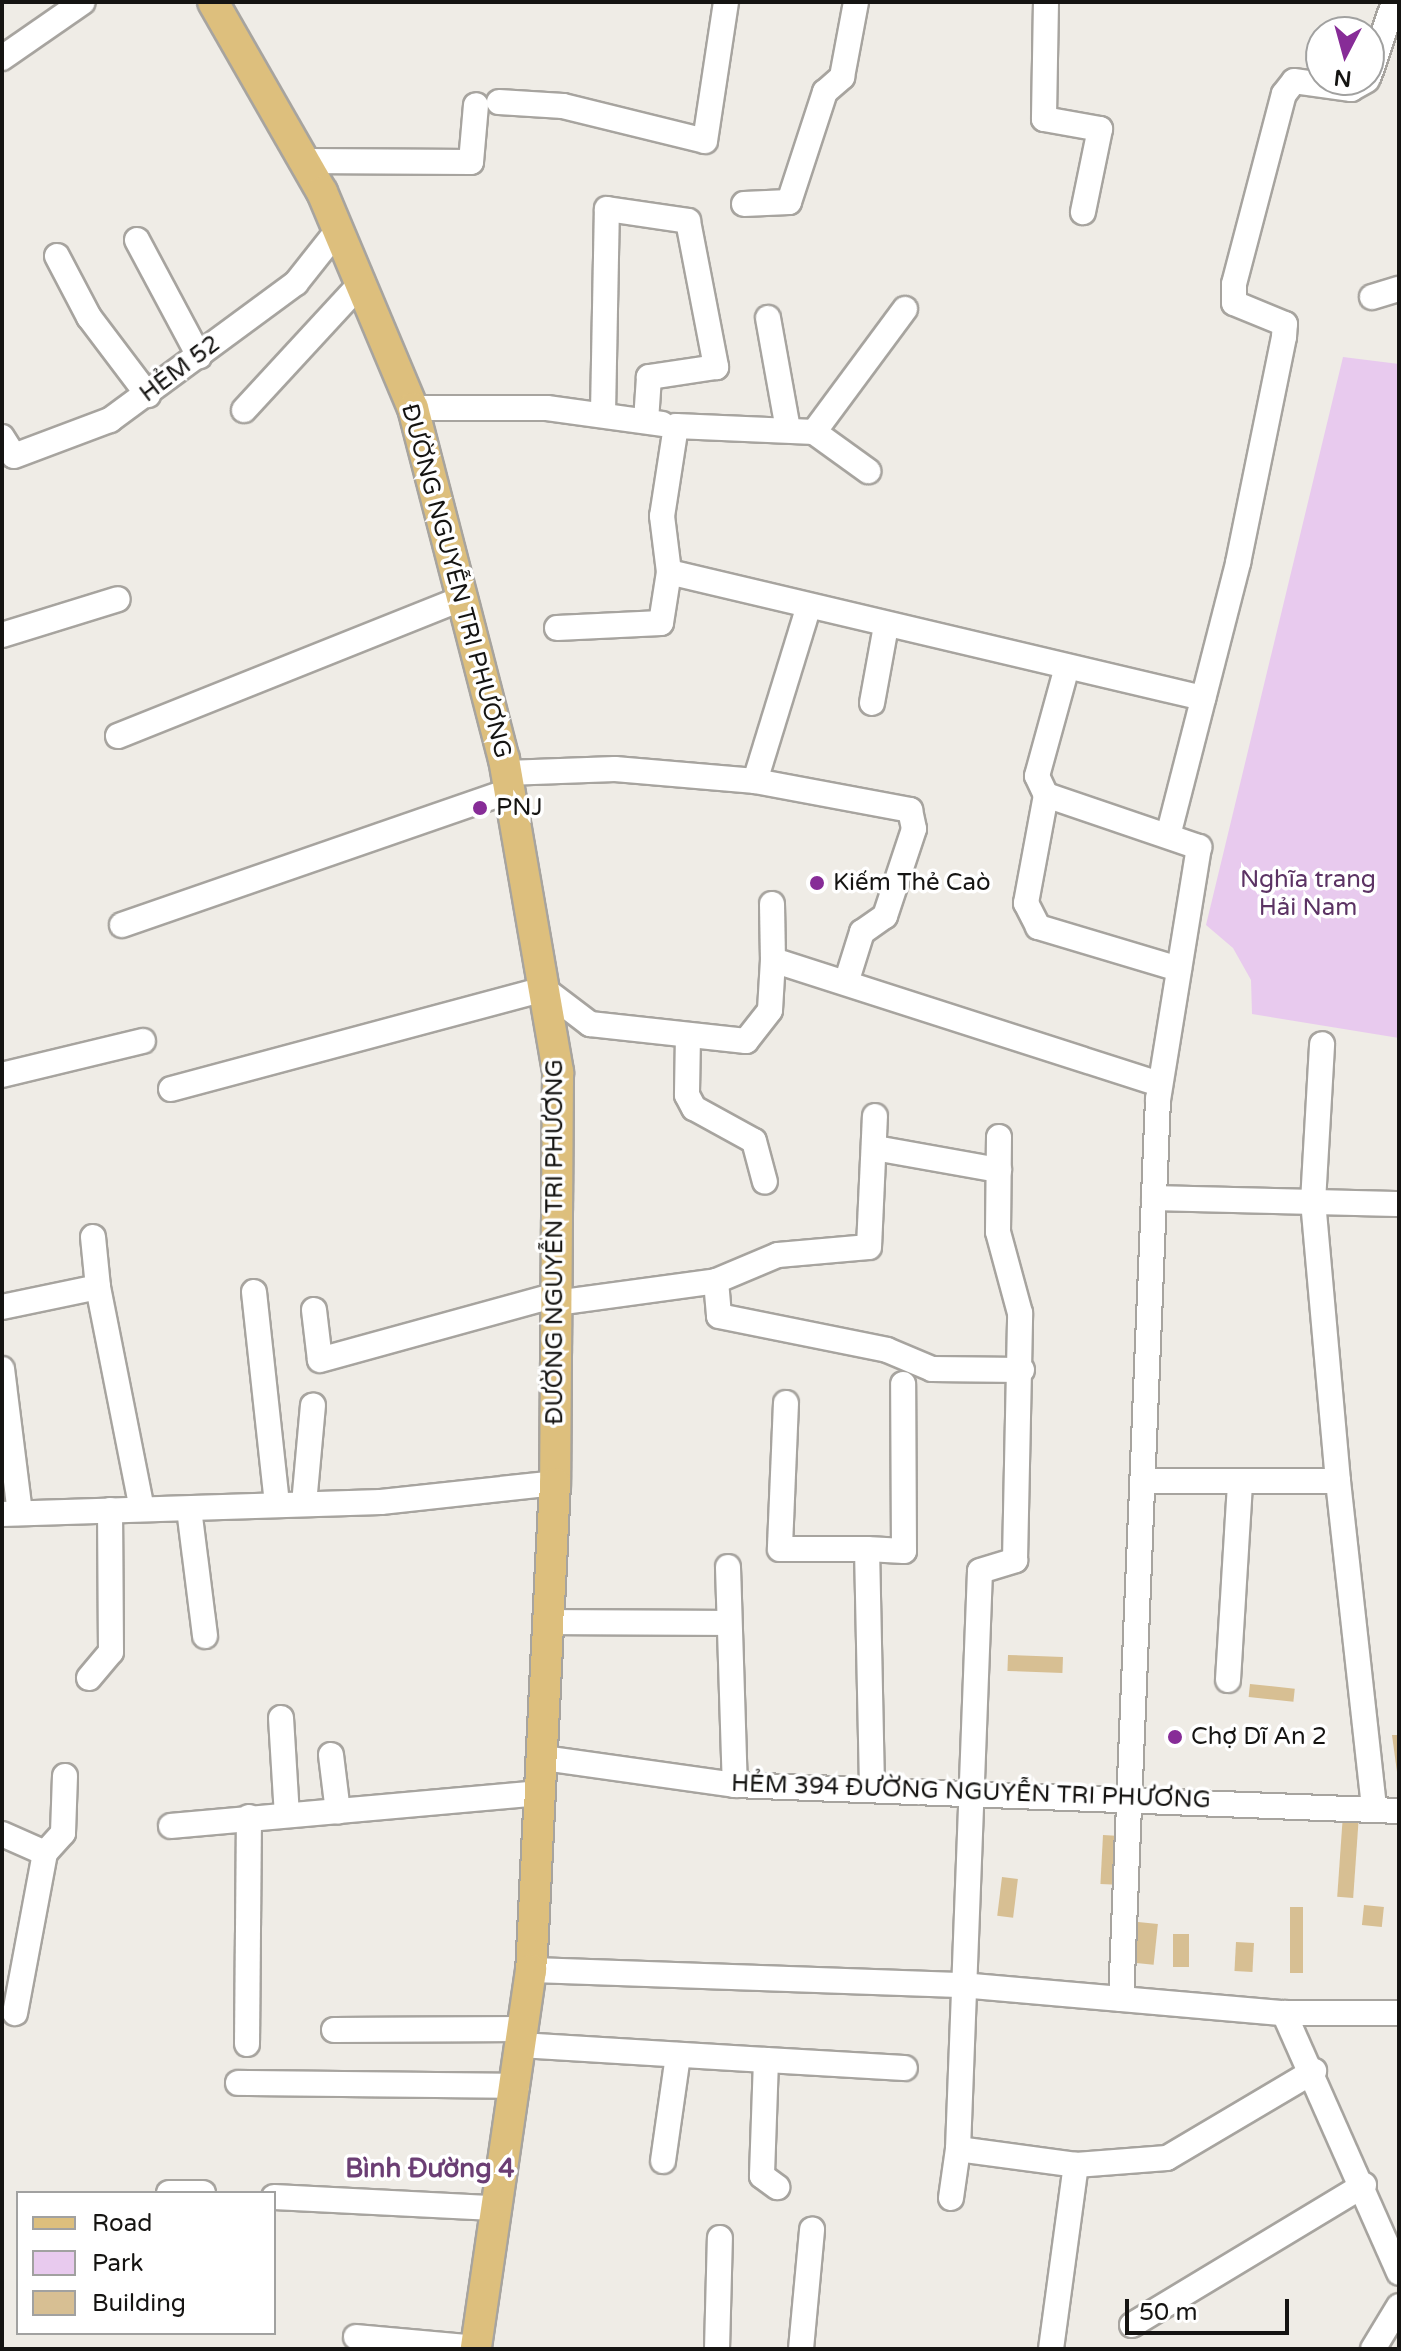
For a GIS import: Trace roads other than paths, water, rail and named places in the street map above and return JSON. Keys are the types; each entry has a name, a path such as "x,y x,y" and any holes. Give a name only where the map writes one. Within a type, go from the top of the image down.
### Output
{"main road":[{"name":"ĐƯỜNG NGUYỄN TRI PHƯƠNG","path":"213,2 303,161 338,230 413,408 508,782 558,1072 555,1483 544,1758 531,1970 517,2086 494,2208 476,2349"}],"street":[{"path":"2,58 83,2"},
{"path":"303,161 471,162 488,103 563,106 705,141 726,2"},
{"path":"744,204 789,202 825,92 842,77 856,2"},
{"path":"1046,2 1044,119 1100,129 1083,212"},
{"path":"1385,28 1394,2"},
{"path":"1169,832 1203,698 1284,337 1285,324 1242,311 1234,294 1276,123 1294,81 1305,83"},
{"path":"603,413 607,209 688,221 723,367 649,377 646,421"},
{"name":"HẺM 52","path":"2,437 14,456 110,420 148,395 296,283 338,230"},
{"path":"137,240 199,356"},
{"path":"57,256 89,317 148,395"},
{"path":"244,410 362,282"},
{"path":"1372,297 1399,289"},
{"path":"814,432 905,309"},
{"path":"768,318 788,429"},
{"path":"413,408 603,413 676,426 814,432 868,471"},
{"path":"557,628 661,623 669,572 662,516 676,426"},
{"path":"669,572 808,609 1203,698"},
{"path":"118,736 463,598"},
{"path":"2,635 118,599"},
{"path":"755,781 808,609"},
{"path":"872,703 886,626"},
{"path":"1067,667 1037,776 1046,795 1026,903 1038,927 1179,969"},
{"path":"122,925 508,782 615,769 755,781 902,806 915,818 885,916 862,932 846,983"},
{"path":"1046,795 1169,832 1199,847 1160,1084 1133,1798 1121,1999"},
{"path":"171,1089 544,989 590,1024 746,1041 770,1010 772,904"},
{"path":"773,960 1160,1084"},
{"path":"688,1035 687,1095 694,1108 754,1141 765,1182"},
{"path":"2,1075 143,1041"},
{"path":"1322,1044 1313,1202 1338,1481 1374,1809"},
{"path":"314,1310 320,1360 556,1299 716,1281 778,1255 869,1247 875,1116"},
{"path":"951,2198 958,2149 961,1985 974,1789 980,1571 1015,1560 1022,1370 1020,1313 998,1232 999,1137"},
{"path":"875,1148 999,1170"},
{"path":"1154,1198 1399,1204"},
{"path":"93,1237 98,1287 142,1509"},
{"path":"716,1281 719,1316 887,1350 932,1369 1022,1370"},
{"path":"2,1307 98,1287"},
{"path":"254,1292 277,1505"},
{"path":"2,1369 11,1513 304,1504 555,1483"},
{"path":"786,1403 780,1549 904,1551 903,1384"},
{"path":"304,1504 313,1405"},
{"path":"1144,1481 1338,1481"},
{"path":"1228,1680 1240,1481"},
{"path":"189,1509 205,1636"},
{"path":"89,1678 111,1652 110,1510"},
{"path":"867,1549 872,1787"},
{"path":"728,1567 726,1623 735,1785"},
{"path":"550,1622 726,1623"},
{"path":"281,1718 287,1815"},
{"path":"331,1755 338,1812"},
{"name":"HẺM 394 ĐƯỜNG NGUYỄN TRI PHƯƠNG","path":"544,1758 735,1785 974,1789 1399,1811"},
{"path":"15,2013 45,1853 63,1833 65,1776"},
{"path":"171,1826 540,1793"},
{"path":"247,2044 249,1817"},
{"path":"2,1834 45,1853"},
{"path":"531,1970 961,1985 1284,2013 1399,2013"},
{"path":"1284,2013 1314,2071 1399,2273"},
{"path":"334,2030 522,2037 678,2055 905,2068"},
{"path":"663,2161 678,2055"},
{"path":"766,2060 762,2176 777,2187"},
{"path":"958,2149 1076,2165 1167,2158 1314,2071"},
{"path":"238,2083 517,2086"},
{"path":"1051,2349 1076,2165"},
{"path":"1132,2325 1364,2185"},
{"path":"276,2197 494,2208"},
{"path":"801,2349 812,2230"},
{"path":"717,2349 720,2238"},
{"path":"1373,2349 1399,2306"},
{"path":"356,2337 476,2349"}],"place":[{"name":"PNJ","path":"480,808"},
{"name":"Kiếm Thẻ Caò","path":"817,883"},
{"name":"Chợ Dĩ An 2","path":"1175,1737"}],"district":[{"name":"Bình Đường 4","path":"430,2169"}],"park label":[{"name":"Nghĩa trang Hải Nam","path":"1308,894"}]}
